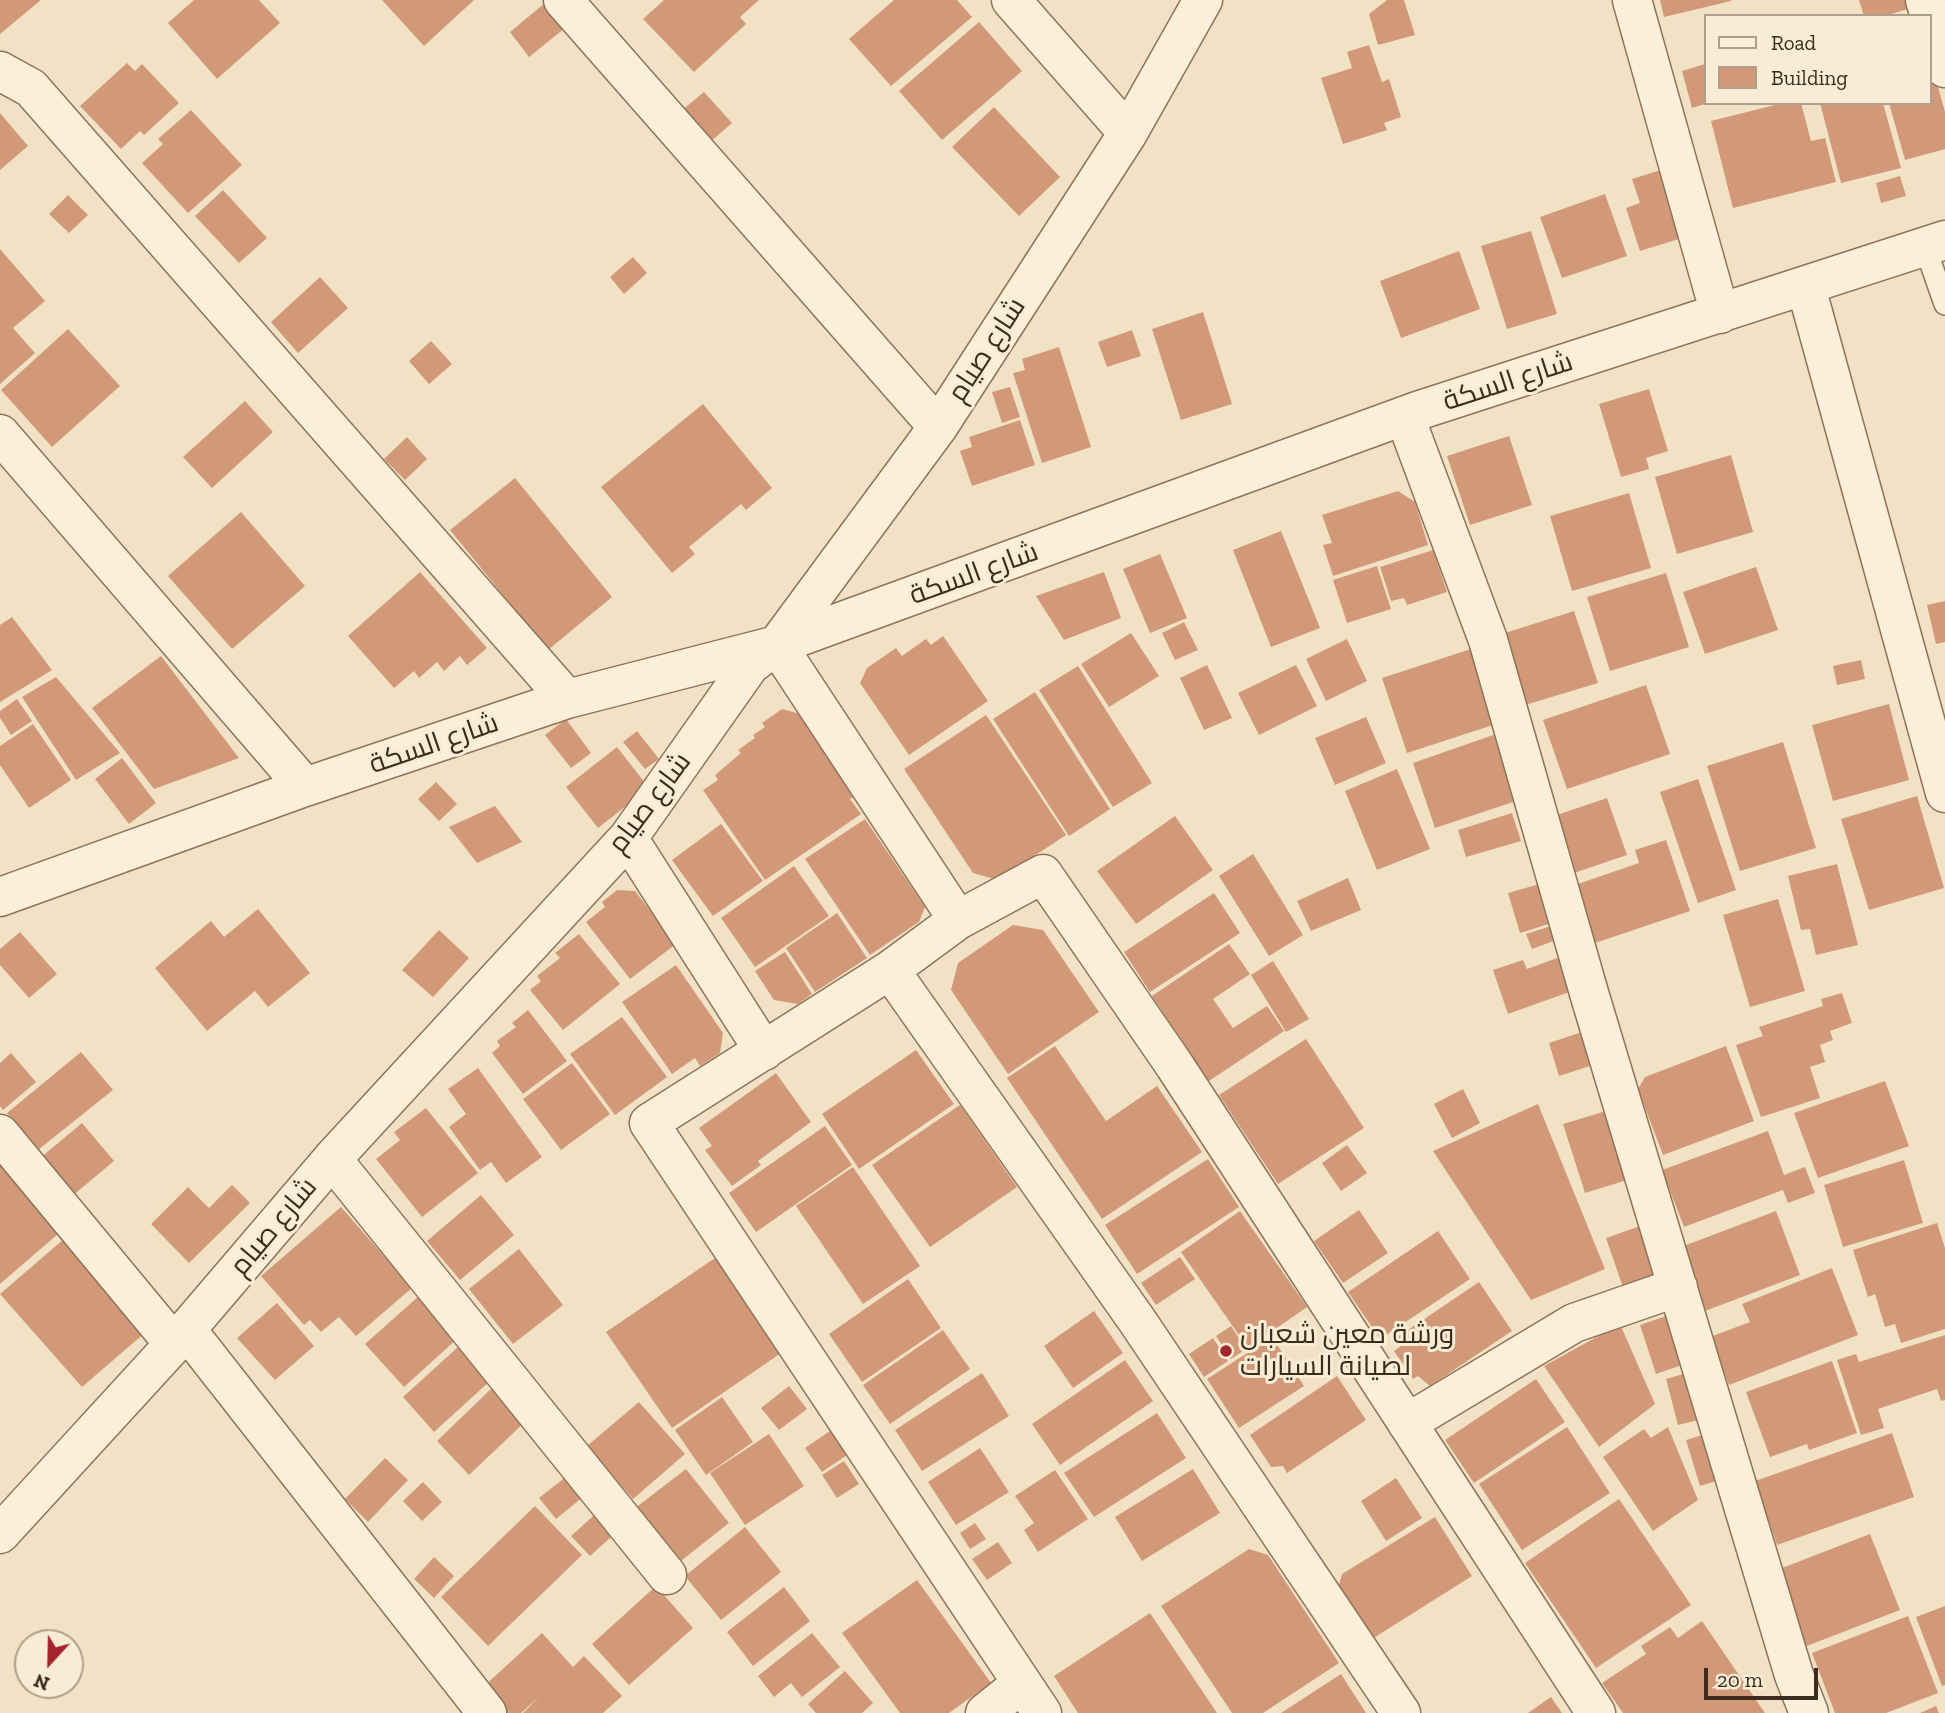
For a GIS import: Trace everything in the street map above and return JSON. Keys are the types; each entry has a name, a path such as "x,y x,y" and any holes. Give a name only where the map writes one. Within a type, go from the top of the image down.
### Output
{"street":[{"path":"563,0 938,427"},
{"path":"1011,0 1128,133"},
{"name":"شارع صيام","path":"0,1534 180,1337 332,1158 628,838 750,665 776,646 938,427 1128,133 1203,0"},
{"path":"1632,0 1720,314"},
{"path":"1931,20 1945,68"},
{"path":"0,71 31,89 567,699"},
{"name":"شارع السكة","path":"0,897 305,787 567,699 776,646 1405,417 1935,244"},
{"path":"1806,287 1945,793"},
{"path":"1405,417 1488,640 1589,993 1794,1675 1809,1713"},
{"path":"0,434 305,787"},
{"path":"776,646 958,920"},
{"path":"628,838 764,1051"},
{"path":"985,1713 1032,1698 870,1451 649,1123 890,970 958,920 1043,874 1175,1066 1596,1713"},
{"path":"890,970 1136,1319 1401,1713"},
{"path":"0,1134 180,1337 487,1713"},
{"path":"332,1158 667,1575"},
{"path":"1406,1423 1574,1323 1678,1287"}],"lane":[{"path":"1935,244 1945,304"}],"building":[{"path":"0,0 41,0 0,34"},
{"path":"194,0 259,0 280,23 217,79 168,23"},
{"path":"382,0 474,0 424,46"},
{"path":"664,0 759,0 740,17 746,24 694,72 643,19"},
{"path":"894,0 957,0 972,17 891,86 849,39"},
{"path":"1387,0 1404,0 1415,35 1378,45 1369,14"},
{"path":"1660,0 1731,0 1731,1 1664,17"},
{"path":"1859,0 1912,0 1914,7 1891,14 1863,14"},
{"path":"545,3 565,28 529,57 510,32"},
{"path":"979,22 1022,71 942,140 899,91"},
{"path":"1369,45 1382,82 1389,79 1401,117 1384,123 1387,130 1343,144 1321,78 1352,68 1347,52"},
{"path":"1931,62 1945,112 1945,149 1905,160 1890,105 1931,105"},
{"path":"127,63 135,71 142,64 179,103 144,135 140,131 121,149 80,106"},
{"path":"1703,65 1703,105 1692,108 1682,71"},
{"path":"704,92 732,123 709,143 681,111"},
{"path":"1775,105 1802,105 1811,141 1825,138 1836,182 1733,208 1711,121"},
{"path":"1821,105 1884,105 1901,168 1841,183"},
{"path":"994,107 1060,177 1019,216 952,147"},
{"path":"191,110 242,165 188,213 142,163 163,144 158,139"},
{"path":"0,113 28,146 0,170"},
{"path":"1664,169 1685,237 1640,251 1626,208 1640,203 1632,179"},
{"path":"1900,176 1906,196 1881,203 1876,183"},
{"path":"223,190 267,238 239,263 195,216"},
{"path":"1605,194 1627,256 1562,278 1540,217"},
{"path":"68,195 88,215 69,233 49,214"},
{"path":"1531,231 1557,314 1507,329 1481,246"},
{"path":"0,249 45,301 13,328 35,353 0,384"},
{"path":"1459,251 1480,309 1401,338 1380,281"},
{"path":"633,257 647,273 624,294 610,277"},
{"path":"320,277 348,308 298,353 271,322"},
{"path":"1203,312 1232,404 1181,420 1152,329"},
{"path":"68,329 120,386 52,447 1,390"},
{"path":"1132,330 1141,356 1107,367 1098,342"},
{"path":"431,341 452,364 429,384 409,361"},
{"path":"1059,347 1091,447 1042,463 1013,373 1025,370 1022,359"},
{"path":"1010,387 1020,417 1002,423 992,392"},
{"path":"1649,389 1668,451 1646,458 1649,469 1621,477 1599,404"},
{"path":"245,401 273,432 212,488 183,457"},
{"path":"703,404 772,488 746,510 741,504 689,547 695,554 672,573 601,487"},
{"path":"1020,420 1035,465 972,486 960,451 972,447 969,437"},
{"path":"1509,436 1532,505 1470,525 1447,456"},
{"path":"407,437 427,459 405,480 384,459"},
{"path":"1731,455 1753,532 1677,554 1655,477"},
{"path":"515,478 612,597 548,650 450,530"},
{"path":"1398,491 1415,502 1428,545 1333,576 1323,545 1332,543 1322,515"},
{"path":"1629,493 1651,568 1572,591 1550,516"},
{"path":"241,512 305,586 232,649 168,576"},
{"path":"1281,531 1320,628 1271,647 1233,550"},
{"path":"1433,550 1447,592 1407,605 1404,598 1391,601 1380,567"},
{"path":"1160,554 1187,618 1150,633 1123,569"},
{"path":"1377,566 1391,609 1347,623 1333,580"},
{"path":"1756,567 1778,630 1705,654 1683,592"},
{"path":"420,572 487,648 467,665 460,656 444,671 437,662 419,678 414,671 394,688 348,636"},
{"path":"1104,572 1121,618 1064,640 1036,596"},
{"path":"1666,573 1689,647 1610,671 1587,597"},
{"path":"1945,601 1945,642 1936,644 1927,605"},
{"path":"1574,611 1598,683 1525,705 1502,634"},
{"path":"12,617 52,670 0,702 0,625"},
{"path":"1184,622 1198,650 1175,660 1162,633"},
{"path":"1131,633 1159,676 1109,707 1081,664"},
{"path":"943,636 988,701 909,755 860,683 867,668 896,648 902,656 926,639 931,645"},
{"path":"1347,639 1367,681 1326,701 1306,659"},
{"path":"1471,649 1496,724 1407,753 1382,678"},
{"path":"161,656 239,758 154,789 92,708"},
{"path":"1861,660 1865,679 1837,685 1833,666"},
{"path":"1207,665 1232,718 1204,730 1180,678"},
{"path":"1296,665 1317,706 1259,735 1238,693"},
{"path":"1078,666 1152,783 1113,807 1039,690"},
{"path":"56,677 120,753 76,780 22,697"},
{"path":"1646,685 1670,754 1567,789 1543,720"},
{"path":"1035,692 1110,809 1069,836 993,719"},
{"path":"17,699 32,721 11,735 0,718 0,711"},
{"path":"1889,704 1909,780 1833,801 1812,725"},
{"path":"782,709 800,714 857,795 850,799 861,814 765,880 703,790 718,780 715,775 741,753 738,750 755,738 753,735 765,727 762,723"},
{"path":"986,715 1066,835 998,880 973,873 904,769"},
{"path":"1366,717 1386,763 1335,785 1315,738"},
{"path":"566,719 591,753 571,768 545,735"},
{"path":"33,724 71,780 29,808 0,765 0,746"},
{"path":"637,731 659,759 645,769 623,742"},
{"path":"1496,734 1519,800 1435,828 1413,763"},
{"path":"1783,742 1816,848 1740,871 1707,766"},
{"path":"617,747 649,788 598,828 566,787"},
{"path":"122,758 156,803 129,824 95,779"},
{"path":"1397,769 1430,849 1377,870 1345,791"},
{"path":"1698,779 1736,890 1698,903 1660,792"},
{"path":"436,782 457,804 439,821 418,799"},
{"path":"1917,796 1944,888 1869,910 1841,819"},
{"path":"1607,798 1627,855 1574,873 1554,816"},
{"path":"495,806 522,842 477,863 449,827"},
{"path":"1512,813 1521,841 1466,857 1458,830"},
{"path":"1175,816 1213,870 1136,924 1097,871"},
{"path":"865,819 925,907 919,922 870,955 805,859"},
{"path":"721,824 763,881 713,916 672,860"},
{"path":"1666,840 1690,911 1595,943 1575,885 1639,863 1635,850"},
{"path":"1253,854 1303,935 1269,956 1219,876"},
{"path":"1837,864 1858,945 1816,955 1810,929 1801,930 1788,876"},
{"path":"794,866 829,916 755,967 721,918"},
{"path":"1348,878 1361,910 1311,931 1297,901"},
{"path":"1543,883 1555,922 1520,933 1508,893"},
{"path":"617,890 635,891 676,944 630,979 586,922 605,907 602,902"},
{"path":"1214,893 1240,933 1150,992 1124,952"},
{"path":"1778,899 1805,991 1750,1007 1723,915"},
{"path":"258,909 310,973 268,1007 255,991 207,1031 155,968 211,921 224,937"},
{"path":"837,913 867,958 815,992 786,948"},
{"path":"1013,925 1043,930 1099,1012 1008,1074 951,990 958,963"},
{"path":"1554,925 1559,939 1532,949 1526,934"},
{"path":"439,930 469,958 433,997 402,970"},
{"path":"20,932 57,974 29,998 0,965 0,949"},
{"path":"579,934 620,984 563,1030 530,990 541,981 537,976 560,958 555,953"},
{"path":"1229,944 1250,974 1213,999 1233,1028 1267,1006 1284,1031 1209,1081 1152,996"},
{"path":"785,952 812,994 798,1004 774,1000 755,971"},
{"path":"1560,957 1572,991 1508,1014 1493,970 1523,960 1527,969"},
{"path":"1273,961 1309,1019 1286,1032 1251,975"},
{"path":"676,965 723,1033 720,1053 700,1066 695,1058 672,1074 622,1002"},
{"path":"1842,993 1852,1023 1830,1031 1833,1040 1820,1045 1825,1062 1810,1067 1820,1098 1761,1117 1736,1045 1763,1036 1759,1027 1823,1006 1821,999"},
{"path":"528,1010 567,1061 523,1094 492,1053 500,1046 497,1041 516,1027 512,1023"},
{"path":"622,1017 667,1077 615,1115 570,1054"},
{"path":"1585,1031 1596,1064 1559,1076 1549,1043"},
{"path":"1306,1039 1364,1128 1278,1184 1219,1095"},
{"path":"1055,1046 1106,1121 1157,1086 1202,1152 1102,1219 1007,1078"},
{"path":"1726,1046 1754,1121 1663,1155 1638,1089 1645,1077"},
{"path":"916,1050 954,1104 859,1169 822,1114"},
{"path":"81,1052 113,1090 38,1150 7,1113"},
{"path":"11,1053 36,1082 3,1110 0,1106 0,1063"},
{"path":"572,1063 610,1114 561,1150 523,1099"},
{"path":"478,1068 542,1157 506,1183 491,1162 480,1170 449,1127 466,1114 448,1089"},
{"path":"776,1073 811,1122 758,1161 761,1165 732,1186 705,1150 712,1146 699,1128"},
{"path":"1885,1081 1909,1146 1818,1178 1794,1113"},
{"path":"1463,1089 1480,1123 1452,1138 1434,1104"},
{"path":"1538,1104 1605,1269 1531,1300 1433,1151"},
{"path":"960,1105 1017,1187 930,1247 872,1165"},
{"path":"426,1108 478,1173 422,1217 376,1159 400,1140 394,1132"},
{"path":"1606,1111 1627,1180 1585,1193 1563,1124"},
{"path":"82,1123 114,1161 71,1197 39,1159"},
{"path":"825,1126 852,1165 756,1232 729,1193"},
{"path":"1768,1131 1784,1175 1805,1167 1815,1193 1788,1203 1783,1190 1684,1227 1662,1170"},
{"path":"1347,1145 1367,1173 1341,1191 1322,1163"},
{"path":"1208,1159 1239,1207 1137,1274 1105,1225"},
{"path":"1904,1160 1923,1223 1843,1247 1824,1185"},
{"path":"0,1164 58,1234 0,1284"},
{"path":"853,1167 920,1266 863,1304 796,1206"},
{"path":"232,1185 250,1203 189,1263 151,1224 188,1187 209,1208"},
{"path":"481,1195 514,1235 460,1280 427,1241"},
{"path":"341,1207 412,1288 356,1336 339,1317 321,1332 310,1320 304,1325 261,1276"},
{"path":"1359,1210 1388,1253 1343,1283 1314,1241"},
{"path":"1240,1211 1307,1307 1248,1348 1181,1252"},
{"path":"1776,1211 1800,1275 1705,1311 1681,1247"},
{"path":"1937,1223 1945,1248 1945,1329 1901,1343 1895,1324 1885,1327 1875,1294 1868,1297 1853,1250"},
{"path":"1640,1226 1662,1287 1627,1299 1606,1238"},
{"path":"1438,1231 1470,1279 1380,1339 1348,1292"},
{"path":"65,1238 147,1331 82,1387 0,1294"},
{"path":"519,1249 563,1305 513,1344 469,1289"},
{"path":"718,1256 784,1351 672,1428 606,1332"},
{"path":"1180,1257 1195,1279 1156,1305 1141,1283"},
{"path":"1832,1268 1858,1335 1729,1385 1710,1337 1750,1322 1742,1304"},
{"path":"908,1279 941,1328 862,1382 829,1334"},
{"path":"1479,1282 1512,1331 1430,1386 1418,1376 1413,1379 1394,1351 1401,1346 1396,1338"},
{"path":"419,1296 458,1338 404,1387 365,1344"},
{"path":"277,1303 314,1346 275,1380 237,1338"},
{"path":"1094,1311 1123,1353 1073,1388 1044,1346"},
{"path":"1669,1315 1685,1364 1656,1374 1640,1325"},
{"path":"1620,1324 1655,1404 1599,1447 1544,1366"},
{"path":"1231,1326 1246,1349 1231,1359 1216,1336"},
{"path":"943,1330 970,1369 890,1424 863,1385"},
{"path":"1945,1335 1945,1400 1941,1401 1937,1389 1878,1409 1884,1428 1861,1435 1837,1360 1856,1354 1859,1362"},
{"path":"1272,1337 1304,1386 1239,1428 1207,1379"},
{"path":"1213,1338 1228,1361 1204,1377 1189,1354"},
{"path":"458,1347 490,1381 434,1432 403,1397"},
{"path":"1125,1360 1153,1401 1060,1465 1032,1424"},
{"path":"1832,1361 1857,1433 1809,1450 1807,1444 1770,1457 1746,1392"},
{"path":"1690,1372 1703,1419 1678,1425 1666,1379"},
{"path":"982,1373 1009,1416 922,1471 895,1430"},
{"path":"1337,1376 1366,1420 1287,1473 1283,1466 1271,1467 1250,1435"},
{"path":"1536,1379 1565,1422 1474,1483 1445,1440"},
{"path":"495,1385 528,1419 469,1475 437,1441"},
{"path":"789,1386 807,1409 779,1430 761,1408"},
{"path":"722,1397 753,1442 706,1475 675,1430"},
{"path":"639,1402 685,1454 633,1499 587,1446"},
{"path":"1157,1413 1186,1458 1094,1517 1064,1473"},
{"path":"1567,1427 1610,1493 1522,1550 1479,1484"},
{"path":"1668,1427 1698,1500 1653,1531 1603,1457 1644,1429 1651,1438"},
{"path":"830,1431 847,1455 822,1472 805,1448"},
{"path":"1709,1433 1723,1479 1700,1486 1686,1440"},
{"path":"1892,1433 1914,1497 1777,1545 1755,1481"},
{"path":"769,1434 804,1486 745,1525 710,1473"},
{"path":"980,1448 1009,1492 956,1525 928,1482"},
{"path":"385,1458 408,1480 368,1522 345,1499"},
{"path":"844,1461 859,1484 837,1498 822,1475"},
{"path":"686,1469 729,1523 677,1564 634,1509"},
{"path":"1193,1469 1220,1513 1142,1561 1115,1517"},
{"path":"1055,1470 1088,1519 1038,1552 1024,1530 1034,1523 1015,1496"},
{"path":"572,1472 589,1492 556,1519 539,1498"},
{"path":"1396,1478 1422,1518 1386,1541 1361,1501"},
{"path":"423,1482 442,1502 422,1521 403,1501"},
{"path":"1619,1499 1691,1605 1596,1668 1525,1563"},
{"path":"535,1506 582,1555 488,1646 441,1597"},
{"path":"601,1509 619,1530 590,1556 571,1536"},
{"path":"1435,1517 1472,1576 1372,1639 1339,1585 1342,1574"},
{"path":"975,1523 986,1539 970,1549 960,1533"},
{"path":"745,1527 781,1572 721,1620 685,1576"},
{"path":"1870,1534 1900,1610 1799,1649 1777,1570"},
{"path":"998,1542 1012,1563 987,1580 972,1559"},
{"path":"1249,1549 1268,1555 1339,1663 1263,1713 1232,1713 1161,1606"},
{"path":"434,1557 454,1576 434,1598 414,1579"},
{"path":"917,1580 991,1683 949,1713 900,1713 842,1633"},
{"path":"656,1586 693,1628 629,1685 592,1644"},
{"path":"784,1587 810,1621 753,1666 727,1632"},
{"path":"1945,1606 1945,1685 1942,1686 1916,1617"},
{"path":"1150,1613 1217,1713 1078,1713 1054,1676"},
{"path":"1908,1616 1938,1693 1886,1713 1835,1713 1812,1653"},
{"path":"1702,1621 1765,1713 1623,1713 1602,1683 1646,1654 1641,1646 1670,1627 1678,1638"},
{"path":"542,1633 573,1667 584,1656 622,1696 603,1713 523,1713 540,1696 521,1713 503,1713 481,1689"},
{"path":"812,1633 840,1667 802,1697 791,1683 774,1697 758,1676"},
{"path":"845,1671 873,1703 862,1713 816,1713 808,1704"},
{"path":"1341,1674 1366,1713 1281,1713"},
{"path":"1551,1697 1562,1713 1528,1713"},
{"path":"1936,1706 1939,1713 1920,1713"}],"place":[{"name":"ورشة معين شعبان لصيانة السيارات","path":"1226,1351"}]}
